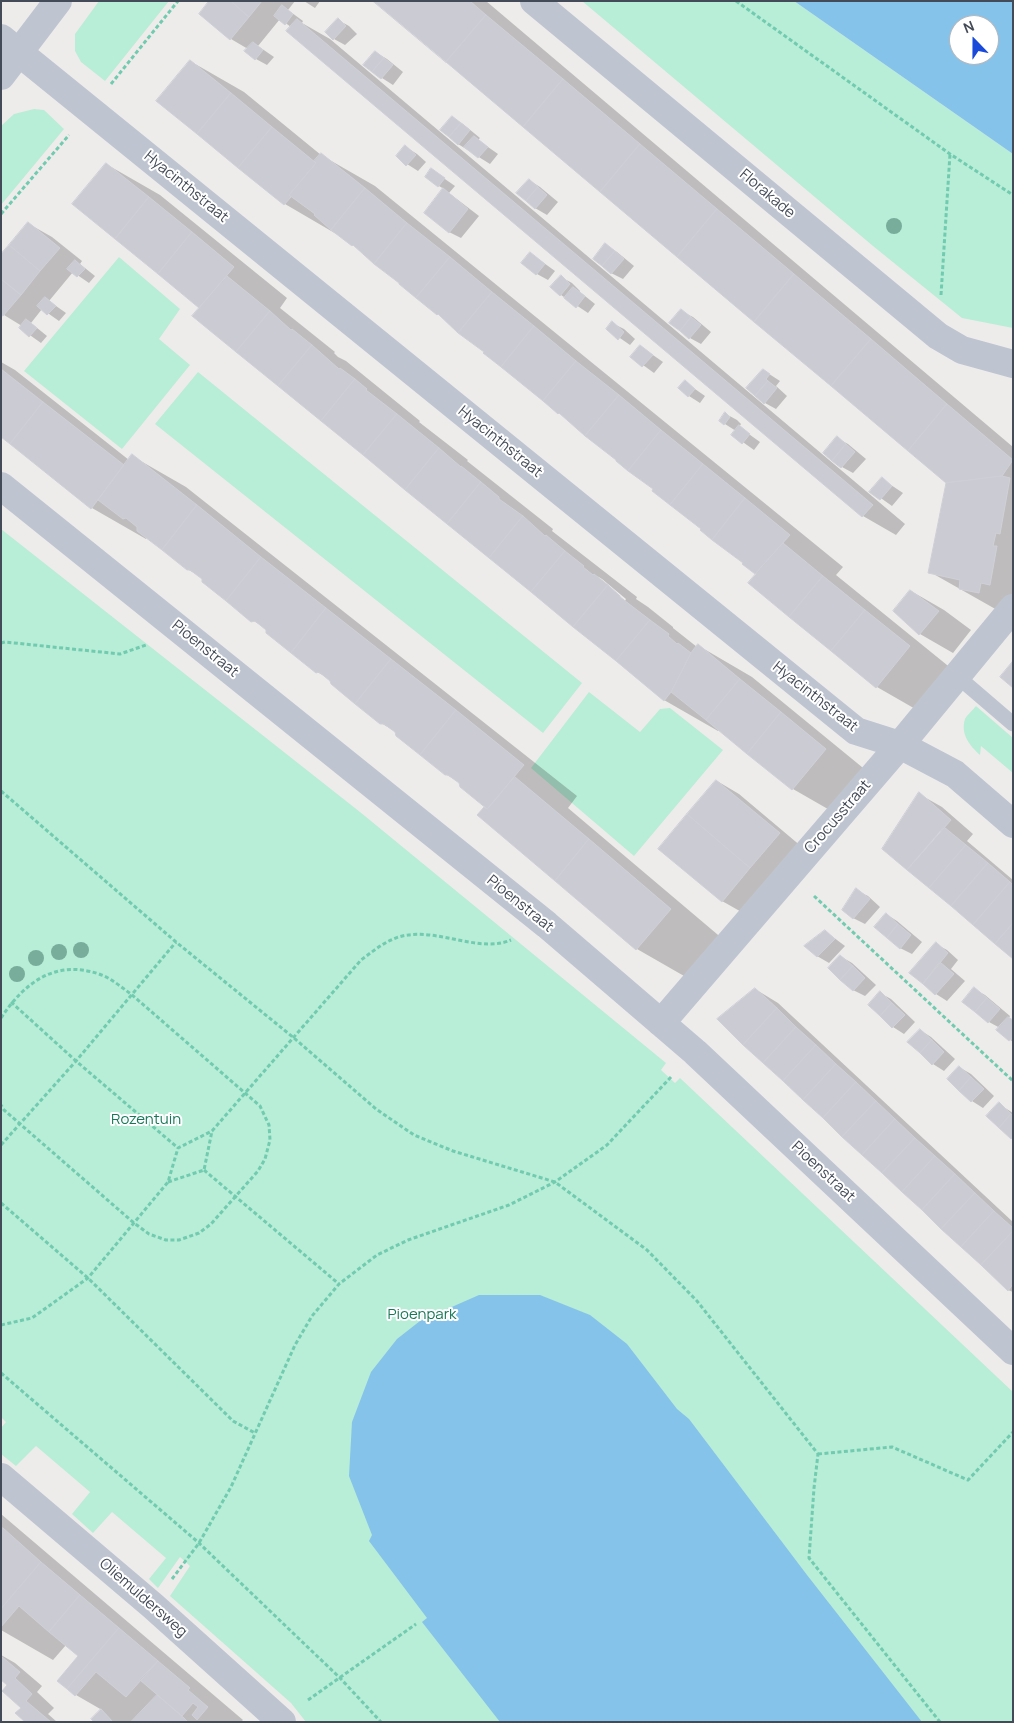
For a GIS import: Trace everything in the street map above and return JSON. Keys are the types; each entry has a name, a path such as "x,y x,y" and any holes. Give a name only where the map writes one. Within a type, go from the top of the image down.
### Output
{"street":[{"path":"1,76 11,45 58,1"},
{"name":"Florakade","path":"534,1 938,336 962,350 1013,364"},
{"name":"Hyacinthstraat","path":"11,45 856,731 900,745 955,774 1013,824"},
{"name":"Pioenstraat","path":"1,486 547,925 695,1052 1013,1351"},
{"name":"Crocusstraat","path":"661,1023 900,745 1013,608"},
{"name":"Oliemuldersweg","path":"1,1477 153,1606 282,1722"}],"lane":[{"path":"956,676 1013,724"}],"path":[{"path":"736,1 950,154 1013,196"},
{"path":"938,336 950,154"},
{"path":"1,643 120,654 145,646 169,620"},
{"path":"1,791 176,942 294,1038 376,1109 414,1135 453,1151 555,1182 646,1250 691,1294 818,1454 810,1558 940,1722"},
{"path":"790,873 1013,1081"},
{"path":"1,1324 32,1318 88,1278 168,1182 178,1148 212,1131 361,960 386,942 408,935 428,935 479,944 507,942 547,925"},
{"path":"1,1145 76,1061 176,942"},
{"path":"1,1018 11,1002 31,983 50,972 74,969 99,974 131,994 260,1106 269,1125 270,1140 265,1159 258,1171 211,1224 199,1233 179,1240 166,1240 149,1234 134,1224 4,1110 1,1105"},
{"path":"11,1002 76,1061 178,1148"},
{"path":"153,1606 198,1543 231,1487 294,1345 312,1316 339,1284 377,1255 408,1240 509,1206 555,1182 607,1145 695,1052"},
{"path":"204,1170 212,1131"},
{"path":"204,1170 339,1284"},
{"path":"168,1182 204,1170"},
{"path":"1,1203 88,1278 233,1421 255,1434"},
{"path":"1,1373 198,1543 340,1678 380,1722"},
{"path":"818,1454 892,1447 968,1480 1013,1432"},
{"path":"307,1700 416,1624"}],"green space":[{"path":"99,1 169,1 105,81 81,62 75,51 75,34"},
{"path":"582,1 794,1 1013,154 1013,328 962,318 873,246"},
{"path":"34,109 44,110 64,129 1,205 1,126 14,114"},
{"path":"119,257 180,309 159,339 190,365 122,449 24,371"},
{"path":"198,372 582,683 543,733 155,424"},
{"name":"Pioenpark","path":"1,529 360,812 666,1063 661,1070 675,1083 680,1078 1013,1392 1013,1722 306,1722 291,1703 170,1596 190,1566 180,1557 158,1588 149,1579 166,1558 112,1512 93,1533 72,1514 90,1492 36,1446 16,1466 1,1454 1,1428 6,1422 1,1417"},
{"path":"589,692 640,732 660,709 670,708 723,750 634,856 531,768"},
{"path":"976,706 1013,738 1013,773 981,746 980,755 967,739 964,730 965,719"}],"water":[{"path":"794,1 1013,1 1013,154"},
{"path":"479,1295 540,1295 590,1315 627,1344 677,1409 689,1419 807,1575 922,1722 500,1722 422,1622 427,1618 369,1541 372,1535 349,1476 352,1422 371,1372 397,1339 420,1321"}],"building":[{"path":"209,1 231,1 249,17 230,40 199,14"},
{"path":"231,1 262,1 249,17"},
{"path":"373,1 470,1 486,15 446,62"},
{"path":"282,5 293,14 285,25 274,16"},
{"path":"486,15 563,79 523,127 446,62"},
{"path":"338,18 346,26 333,40 325,32"},
{"path":"297,19 873,505 862,517 286,31"},
{"path":"253,42 263,50 255,60 244,51"},
{"path":"375,51 384,58 372,72 363,65"},
{"path":"384,58 393,65 381,79 372,72"},
{"path":"190,60 231,93 197,134 156,101"},
{"path":"563,79 640,144 600,192 523,127"},
{"path":"231,93 272,127 238,168 197,134"},
{"path":"452,116 461,123 449,137 440,130"},
{"path":"461,123 470,130 458,145 449,137"},
{"path":"272,127 316,163 289,195 291,197 284,205 238,168"},
{"path":"474,136 488,147 478,158 464,147"},
{"path":"640,144 717,209 677,257 600,192"},
{"path":"405,145 416,155 406,166 396,156"},
{"path":"321,153 365,188 331,230 315,214 289,195 316,163 314,161"},
{"path":"106,163 149,197 115,239 72,204"},
{"path":"431,168 445,178 438,187 425,177"},
{"path":"529,179 538,187 526,201 516,193"},
{"path":"538,187 547,195 535,209 526,201"},
{"path":"365,188 407,223 374,264 353,245 331,230"},
{"path":"443,188 468,209 449,233 424,213"},
{"path":"149,197 192,232 158,274 115,239"},
{"path":"717,209 794,274 754,322 677,257"},
{"path":"28,222 60,248 40,271 9,245"},
{"path":"407,223 450,257 416,298 374,264"},
{"path":"192,232 234,267 199,308 158,274"},
{"path":"605,243 615,251 602,266 593,259"},
{"path":"9,245 40,271 21,295 1,279 1,254"},
{"path":"615,251 624,259 611,274 602,266"},
{"path":"530,252 545,264 536,275 521,263"},
{"path":"450,257 492,292 458,333 438,314 416,298"},
{"path":"75,260 85,269 77,277 67,269"},
{"path":"794,274 871,339 831,386 754,322"},
{"path":"561,275 570,284 560,296 550,287"},
{"path":"227,276 270,311 236,352 192,316"},
{"path":"1,279 21,295 3,316 1,315"},
{"path":"573,287 585,296 576,308 564,298"},
{"path":"492,292 534,326 501,367 458,333"},
{"path":"45,297 56,306 47,315 37,306"},
{"path":"681,309 691,317 680,331 669,323"},
{"path":"270,311 291,330 312,345 278,386 236,352"},
{"path":"691,317 701,325 689,339 680,331"},
{"path":"26,319 37,328 29,337 19,328"},
{"path":"612,321 624,332 618,340 606,329"},
{"path":"534,326 576,361 543,401 501,367"},
{"path":"871,339 947,404 908,451 831,386"},
{"path":"312,345 339,369 355,379 321,421 278,386"},
{"path":"640,345 653,355 642,367 630,357"},
{"path":"576,361 619,395 585,436 543,401"},
{"path":"1,369 43,402 10,444 1,437"},
{"path":"763,369 770,374 766,379 768,381 755,396 746,388"},
{"path":"355,379 397,414 363,455 321,421"},
{"path":"685,380 695,389 688,397 678,388"},
{"path":"768,381 777,388 764,404 755,396"},
{"path":"619,395 661,430 628,471 585,436"},
{"path":"43,402 124,465 91,509 10,444"},
{"path":"947,404 1013,460 1002,476 946,483 908,451"},
{"path":"725,412 730,417 724,425 719,421"},
{"path":"397,414 439,448 405,490 363,455"},
{"path":"739,425 750,434 742,444 731,435"},
{"path":"661,430 703,464 670,505 652,491 653,489 628,471"},
{"path":"837,436 846,444 832,461 823,453"},
{"path":"846,444 855,452 841,468 832,461"},
{"path":"439,448 481,482 447,524 405,490"},
{"path":"132,454 197,505 162,550 137,531 137,527 126,518 123,519 98,500"},
{"path":"703,464 745,498 712,540 670,505"},
{"path":"1002,476 1010,478 1000,534 996,533 993,546 997,546 990,585 981,583 979,593 959,589 960,580 928,573 946,483"},
{"path":"882,477 892,486 880,500 869,492"},
{"path":"481,482 499,499 523,516 489,558 447,524"},
{"path":"745,498 790,535 755,574 712,540"},
{"path":"197,505 261,557 226,601 202,582 202,579 190,570 187,570 162,550"},
{"path":"523,516 565,551 531,592 489,558"},
{"path":"783,543 823,576 789,617 748,583"},
{"path":"565,551 608,585 573,627 531,592"},
{"path":"261,557 326,608 291,653 266,633 266,630 255,621 251,622 226,601"},
{"path":"823,576 865,610 831,651 789,617"},
{"path":"608,585 620,597 650,620 616,661 573,627"},
{"path":"910,590 939,611 919,635 893,611"},
{"path":"326,608 391,659 355,704 319,672 316,673 291,653"},
{"path":"865,610 910,646 876,688 831,651"},
{"path":"650,620 669,634 668,636 677,644 691,653 671,692 664,701 616,661"},
{"path":"698,644 740,679 706,720 671,692 691,653"},
{"path":"391,659 456,710 420,755 396,736 395,732 384,724 380,724 355,704"},
{"path":"1013,661 1013,688 1000,677"},
{"path":"740,679 781,712 747,754 706,720"},
{"path":"456,710 524,765 487,809 460,787 459,783 445,775 420,755"},
{"path":"781,712 826,749 792,790 747,754"},
{"path":"515,777 589,839 555,881 477,815 484,807 487,809"},
{"path":"716,780 780,833 750,868 687,814"},
{"path":"919,792 951,820 907,870 882,849"},
{"path":"687,814 750,868 722,902 658,849"},
{"path":"944,827 966,845 929,888 907,870"},
{"path":"589,839 671,909 636,950 555,881"},
{"path":"966,845 988,863 951,906 929,888"},
{"path":"988,863 1010,882 973,925 951,906"},
{"path":"1010,882 1013,885 1013,923 995,944 973,925"},
{"path":"856,888 870,899 853,919 842,910"},
{"path":"886,913 898,924 887,938 874,927"},
{"path":"1013,923 1013,959 995,944"},
{"path":"898,924 911,935 900,949 887,938"},
{"path":"825,930 835,939 817,957 804,946"},
{"path":"936,942 948,953 923,984 909,973"},
{"path":"840,955 853,966 840,980 828,968"},
{"path":"940,962 954,974 935,995 923,984"},
{"path":"853,966 865,978 853,991 840,980"},
{"path":"974,987 987,998 975,1012 962,1002"},
{"path":"755,988 777,1008 743,1045 717,1019"},
{"path":"880,991 892,1003 880,1016 868,1005"},
{"path":"987,998 1000,1009 988,1023 975,1012"},
{"path":"892,1003 905,1015 892,1028 880,1016"},
{"path":"777,1008 796,1027 763,1063 743,1045"},
{"path":"1008,1017 1013,1020 1013,1038 1009,1041 996,1030"},
{"path":"796,1027 816,1045 783,1081 763,1063"},
{"path":"920,1029 932,1040 920,1053 907,1042"},
{"path":"932,1040 944,1052 932,1065 920,1053"},
{"path":"816,1045 836,1064 803,1100 783,1081"},
{"path":"836,1064 856,1082 823,1118 803,1100"},
{"path":"959,1066 971,1077 959,1091 947,1079"},
{"path":"971,1077 984,1089 971,1102 959,1091"},
{"path":"856,1082 876,1101 842,1137 823,1118"},
{"path":"876,1101 895,1119 862,1155 842,1137"},
{"path":"999,1102 1011,1114 999,1128 986,1116"},
{"path":"1011,1114 1013,1116 1013,1137 1011,1139 999,1128"},
{"path":"895,1119 915,1138 882,1173 862,1155"},
{"path":"915,1138 935,1156 902,1192 882,1173"},
{"path":"935,1156 955,1174 922,1210 902,1192"},
{"path":"955,1174 975,1193 941,1229 922,1210"},
{"path":"975,1193 994,1211 961,1247 941,1229"},
{"path":"994,1211 1013,1228 1013,1231 981,1265 961,1247"},
{"path":"1013,1231 1013,1284 1008,1291 981,1265"},
{"path":"3,1528 41,1562 1,1609 1,1530"},
{"path":"41,1562 80,1595 49,1632 19,1606 1,1627 1,1609"},
{"path":"80,1595 119,1628 67,1689 57,1681 78,1656 49,1632"},
{"path":"119,1628 158,1661 126,1697 96,1672 75,1696 67,1689"},
{"path":"1,1656 20,1672 15,1678 32,1694 26,1701 51,1722 25,1722 15,1713 21,1708 2,1691 7,1685 1,1680"},
{"path":"158,1661 190,1688 188,1690 208,1707 197,1720 192,1715 198,1707 193,1703 182,1716 140,1680"},
{"path":"157,1695 184,1718 188,1722 131,1722"},
{"path":"101,1709 113,1722 94,1722 91,1719"}],"park label":[{"name":"Rozentuin","path":"146,1120"}]}
